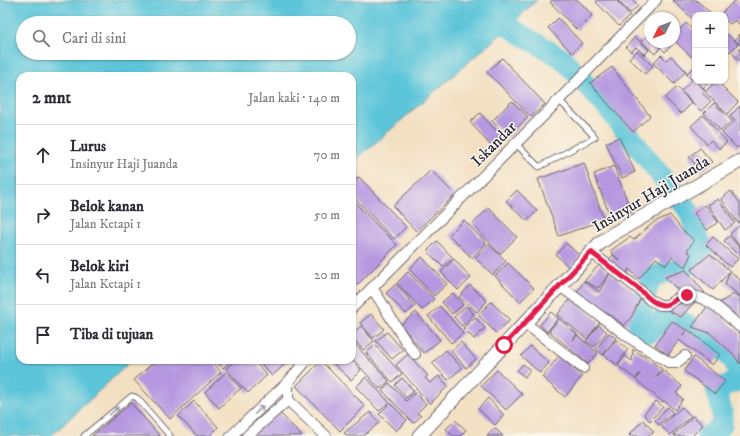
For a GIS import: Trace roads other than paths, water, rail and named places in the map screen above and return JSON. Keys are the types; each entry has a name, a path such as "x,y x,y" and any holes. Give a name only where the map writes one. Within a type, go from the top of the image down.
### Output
{"street":[{"name":"Iskandar","path":"356,304 516,144 656,0"},
{"name":"Insinyur Haji Juanda","path":"419,436 591,252 611,235 740,161"},
{"path":"591,252 641,291 650,300 664,306 670,304 684,294 707,300 713,303 740,327"},
{"path":"560,286 630,338 670,363 676,363 684,356"},
{"path":"372,288 404,340 415,354"},
{"path":"525,322 583,368"},
{"path":"231,436 288,382 304,364"},
{"path":"288,382 288,400 326,436"},
{"path":"247,436 288,400"}],"lane":[{"path":"516,144 540,167 595,137 559,100"},
{"path":"84,436 132,396 137,398 170,436"}],"water":[{"path":"0,0 537,0 509,27 356,160 356,72 16,72 16,364 128,364 51,436 0,436"}],"waterway":[{"path":"484,0 509,27 563,59 608,109 689,211 702,250 685,267 651,277 638,324 644,332 650,332 664,317 672,315 713,341 733,360 739,372 735,382 716,389 722,411 722,425 712,434 707,436"}]}
